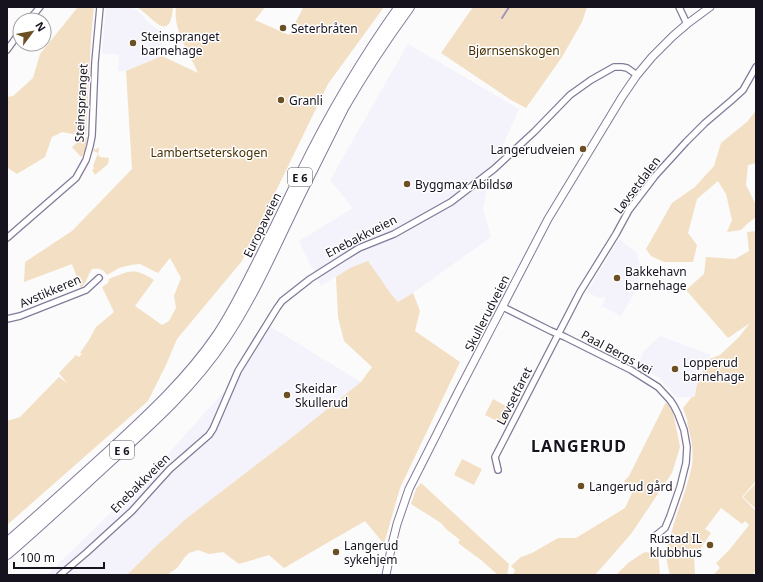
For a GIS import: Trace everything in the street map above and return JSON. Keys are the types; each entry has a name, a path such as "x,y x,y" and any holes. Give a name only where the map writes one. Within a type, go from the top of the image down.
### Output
{"highway":[{"name":"Europaveien","path":"7,543 161,404 187,376 219,334 238,303 338,104 369,52 400,7"},
{"name":"Europaveien","path":"7,554 166,409 193,381 214,354 225,339 254,290 344,107 379,50 409,7"}],"main road":[{"path":"637,75 659,49 687,24 710,7"},
{"name":"Skullerudveien","path":"386,575 397,524 409,489 548,219 637,75"}],"street":[{"name":"Steinspranget","path":"7,238 76,178 86,160 92,136 94,66 100,7"},
{"path":"679,7 687,24"},
{"name":"Enebakkveien","path":"60,575 132,511 170,469 209,435 238,371 282,301 310,279 359,248 394,234 451,202 494,169 534,132 570,95 591,80 614,67 628,68 637,75"},
{"name":"Løvsetdalen","path":"558,334 585,282 616,234 629,210 648,184 705,123 743,90 756,67"},
{"name":"Avstikkeren","path":"7,319 20,316 86,290 99,278"},
{"name":"Paal Bergs vei","path":"502,307 631,370 652,382 667,396 674,406 684,430 687,446 686,463 682,482 665,528 655,536"},
{"name":"Løvsetfaret","path":"498,470 495,457 558,334"}],"shaded area":[{"name":"Steinspranget barnehage","path":"106,7 130,7 138,11 151,25 163,32 162,56 126,71 118,71 119,55 102,53"},
{"path":"408,44 519,109 490,174 483,210 491,237 413,293 398,302 391,294 350,268 321,286 299,241 353,208 330,180"},
{"name":"Bakkehavn barnehage","path":"619,239 637,253 641,270 638,286 621,316 602,306 606,297 599,298 587,292"},
{"path":"266,324 361,382 187,518 127,575 47,575 151,473 227,388"},
{"name":"Lopperud barnehage","path":"660,336 711,355 696,398 676,397 658,377 637,366 644,351"}],"green space":[{"path":"78,7 94,7 86,135 62,132 52,137 45,157 17,174 7,168 7,97 13,96 33,78 40,54 42,52 52,52 52,39"},
{"path":"137,7 173,7 171,19 168,25 164,27"},
{"name":"Lambertseterskogen","path":"176,7 265,7 255,20 289,35 303,7 384,7 328,84 242,261 177,339 148,401 7,525 7,421 20,417 59,377 67,383 59,373 76,355 79,357 82,354 80,353 96,327 114,312 102,287 108,283 109,279 127,272 141,273 154,280 135,306 162,325 169,321 176,308 174,296 181,278 170,258 158,273 140,264 119,268 107,275 101,269 92,269 81,288 72,264 24,282 25,262 72,231 132,169 126,71 162,56 198,73 179,33"},
{"name":"Bjørnsenskogen","path":"473,7 587,7 582,22 562,57 526,108 511,100 441,53"},
{"path":"756,110 756,163 748,165 746,185 756,205 756,217 741,230 727,232 732,220 726,194 718,181 697,199 688,233 697,245 693,262 664,262 651,256 646,249 672,203 695,187 714,166 721,143 748,121"},
{"path":"87,137 85,152 84,154 83,152 81,157 72,147"},
{"path":"94,148 96,150 99,148 98,155 100,157 109,158 108,164 95,175 92,170 94,169 93,166 98,153 93,151"},
{"path":"756,231 756,316 754,319 756,318 756,481 742,497 756,511 756,571 752,575 713,575 720,568 716,563 730,549 749,525 745,521 742,524 721,508 705,529 711,533 694,555 695,575 670,575 666,548 688,481 693,460 688,422 683,408 691,398 695,396 698,382 709,359 720,355 739,337 750,323 728,338 686,290 704,274 706,257 735,259 749,251 747,232"},
{"path":"368,261 398,302 413,293 420,311 415,331 460,362 400,488 384,544 365,521 284,568 269,555 239,564 223,552 209,554 198,550 189,553 177,568 167,575 127,575 187,518 361,382 372,367 344,341 338,317 336,277 350,268"},
{"path":"493,399 513,410 505,425 485,415"},
{"path":"666,402 673,412 680,447 672,473 631,534 595,575 513,575 515,570 511,566 521,557 532,553 558,538 576,538 625,508 633,491 624,481 629,476"},
{"path":"462,459 482,469 474,485 454,475"},
{"path":"421,483 509,564 507,575 498,575 458,543 460,540 441,523 411,504 416,489"},
{"path":"756,483 756,509 743,497"},
{"path":"646,552 655,554 658,553 660,575 616,575 628,563"}],"waterway":[{"path":"502,18 509,7"}],"place":[{"name":"Seterbråten","path":"283,28"},
{"name":"Steinspranget barnehage","path":"133,43"},
{"name":"Granli","path":"281,100"},
{"name":"Langerudveien","path":"583,149"},
{"name":"Byggmax Abildsø","path":"407,184"},
{"name":"Bakkehavn barnehage","path":"617,278"},
{"name":"Lopperud barnehage","path":"675,369"},
{"name":"Skeidar Skullerud","path":"287,395"},
{"name":"Langerud gård","path":"581,486"},
{"name":"Rustad IL klubbhus","path":"710,545"},
{"name":"Langerud sykehjem","path":"336,552"}],"district":[{"name":"LANGERUD","path":"579,446"}]}
